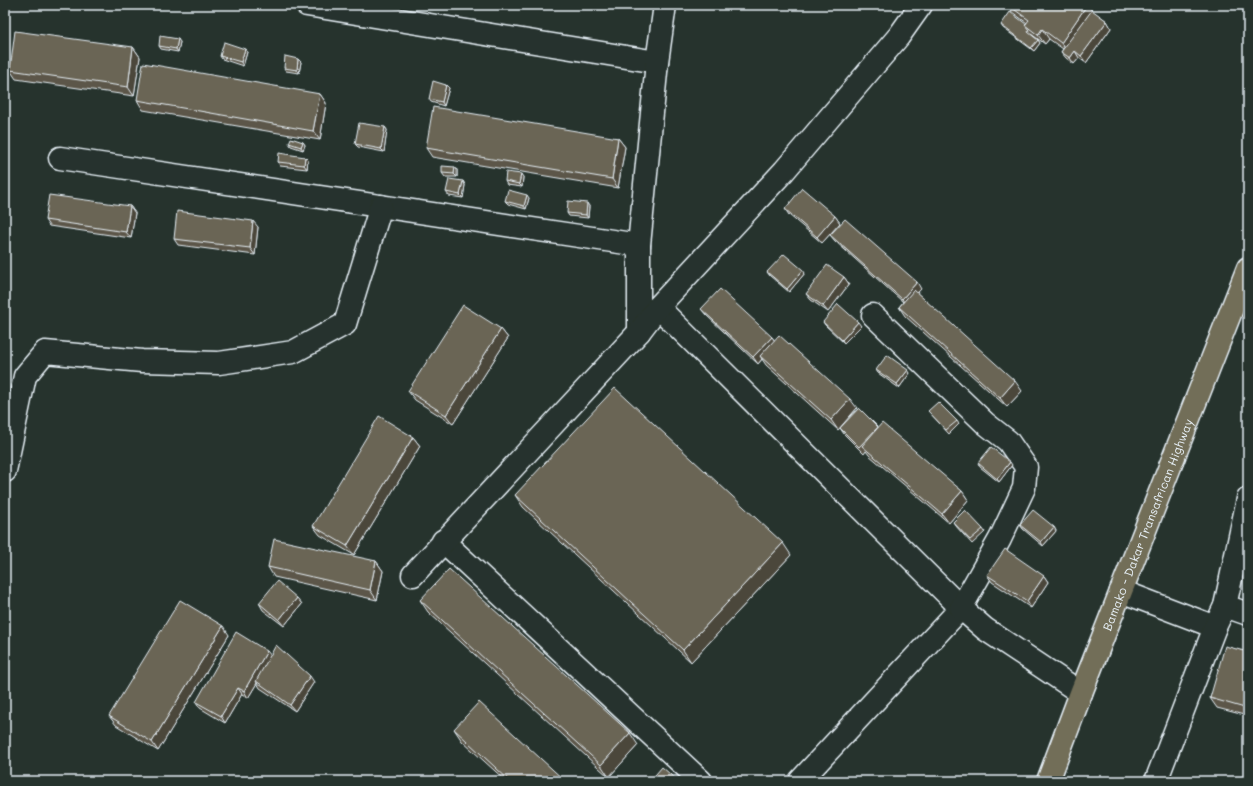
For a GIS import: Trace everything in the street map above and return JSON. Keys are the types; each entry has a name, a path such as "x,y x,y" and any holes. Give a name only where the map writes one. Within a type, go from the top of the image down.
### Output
{"highway":[{"name":"Bamako - Dakar Transafrican Highway","path":"1048,781 1081,693 1248,268"}],"street":[{"path":"307,5 657,62"},
{"path":"638,332 639,245 657,62 665,5"},
{"path":"413,575 638,332 658,308 784,171 899,36 921,5"},
{"path":"60,158 639,245"},
{"path":"5,471 25,376 45,352 142,361 219,363 293,352 345,324 381,206"},
{"path":"658,308 961,608 985,629 1081,693"},
{"path":"800,781 961,608 1000,539 1024,488 1026,467 1008,442 985,423 873,315"},
{"path":"1156,781 1225,606 1248,499"},
{"path":"444,541 701,781"},
{"path":"1121,591 1216,627"},
{"path":"1225,606 1248,614"}],"building":[{"path":"1008,5 1087,5 1061,43 1042,29 1038,35 1025,25 1029,20"},
{"path":"1092,10 1107,21 1081,56 1075,51 1070,58 1061,52"},
{"path":"1010,12 1026,24 1025,25 1029,30 1028,32 1038,40 1031,48 1001,25"},
{"path":"15,31 133,47 128,87 10,70"},
{"path":"160,36 178,39 176,49 159,46"},
{"path":"224,42 245,49 241,62 220,56"},
{"path":"285,56 298,59 297,70 284,68"},
{"path":"143,63 320,94 313,131 137,100"},
{"path":"433,81 446,85 442,102 429,99"},
{"path":"433,107 618,138 612,179 426,148"},
{"path":"359,123 385,127 381,149 355,144"},
{"path":"291,138 303,142 301,147 289,143"},
{"path":"279,153 305,157 304,165 278,162"},
{"path":"442,166 455,167 454,174 442,173"},
{"path":"506,172 521,174 519,184 505,181"},
{"path":"449,179 463,181 460,195 446,192"},
{"path":"802,188 835,216 817,237 785,209"},
{"path":"508,190 527,195 524,206 505,201"},
{"path":"49,195 130,206 126,232 45,220"},
{"path":"568,201 587,203 586,215 567,213"},
{"path":"177,211 253,221 250,248 174,239"},
{"path":"845,219 917,282 902,299 830,235"},
{"path":"784,254 803,270 787,289 767,272"},
{"path":"827,265 844,277 823,306 806,294"},
{"path":"720,289 772,337 753,357 701,309"},
{"path":"914,290 1015,381 1000,398 899,307"},
{"path":"838,304 858,322 842,340 823,322"},
{"path":"463,305 501,329 446,415 408,391"},
{"path":"779,335 850,399 831,420 760,356"},
{"path":"887,355 908,370 897,384 876,370"},
{"path":"615,388 783,543 683,650 515,495"},
{"path":"938,402 957,421 946,430 928,411"},
{"path":"859,408 878,427 859,447 840,428"},
{"path":"379,416 413,437 347,546 313,526"},
{"path":"882,423 962,491 942,514 862,446"},
{"path":"991,447 1010,462 997,479 978,463"},
{"path":"965,510 983,529 970,540 953,522"},
{"path":"1033,510 1054,527 1041,542 1020,525"},
{"path":"274,539 376,561 370,590 268,567"},
{"path":"1005,549 1044,576 1027,601 987,575"},
{"path":"449,569 630,733 601,765 420,600"},
{"path":"277,581 297,598 279,620 259,603"},
{"path":"180,600 223,626 152,742 109,716"},
{"path":"236,632 267,651 244,691 238,688 221,716 196,702"},
{"path":"276,645 310,676 290,705 256,681"},
{"path":"1225,646 1248,652 1248,709 1210,698"},
{"path":"479,702 565,781 510,781 454,729"},
{"path":"662,767 678,781 650,781"}]}
